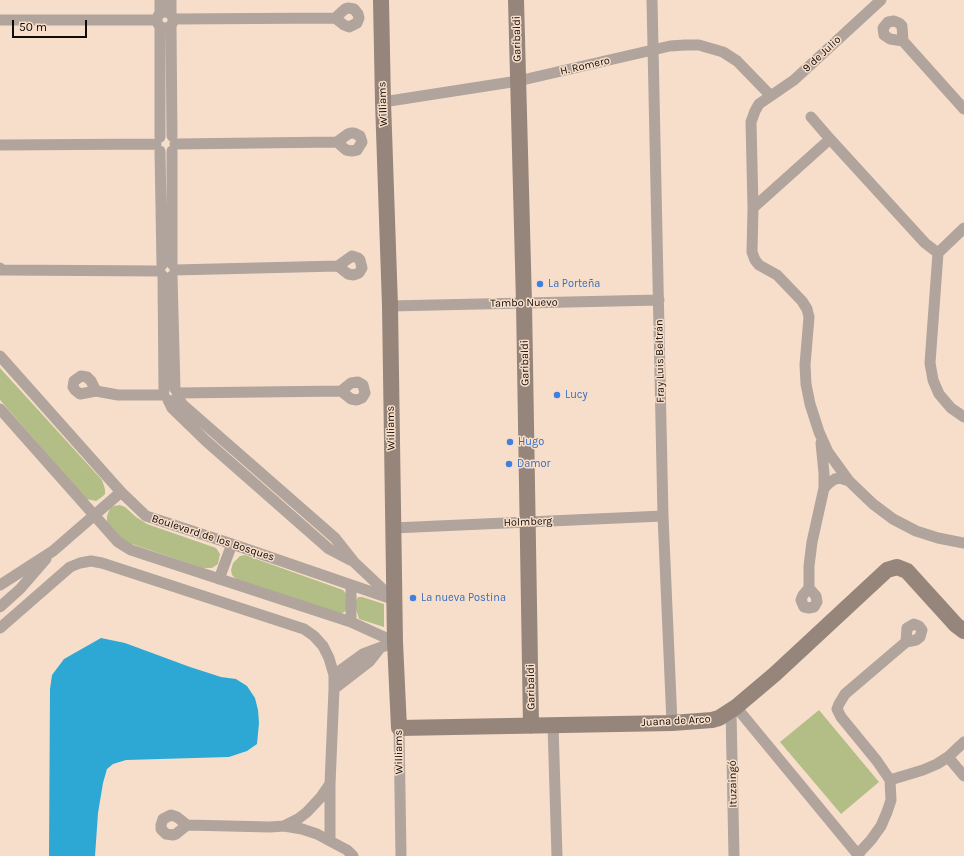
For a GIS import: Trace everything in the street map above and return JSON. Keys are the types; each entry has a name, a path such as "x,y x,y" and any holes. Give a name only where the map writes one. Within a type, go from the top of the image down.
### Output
{"street":[{"path":"160,0 165,20 173,144 167,270"},
{"path":"171,0 165,20 159,144 167,270 171,394 335,538 354,562 395,600"},
{"name":"Williams","path":"381,0 390,306 395,642 399,728 401,856"},
{"name":"Garibaldi","path":"516,0 524,303 532,726"},
{"name":"Fray Luis Beltrán","path":"652,0 663,516 672,723"},
{"name":"9 de Julio","path":"754,208 751,122 752,116 759,104 794,80 881,0"},
{"path":"0,20 335,18"},
{"path":"903,41 964,109"},
{"name":"H. Romero","path":"383,102 518,81 670,46 685,45 699,45 723,52 737,61 770,96"},
{"path":"811,117 925,243 938,253"},
{"path":"159,144 166,134 173,144"},
{"path":"830,139 754,208 752,252 759,265 777,275 802,301 807,309 809,317 805,365 806,384 810,404 819,432 828,452 849,481 873,504 899,522 916,531 938,538 964,543"},
{"path":"173,144 337,142"},
{"path":"159,144 166,153 173,144"},
{"path":"0,145 159,144"},
{"path":"964,228 938,253 931,344 931,372 935,387 944,402 964,417"},
{"path":"1,270 167,270 338,266"},
{"name":"Tambo Nuevo","path":"390,306 659,300"},
{"name":"Boulevard de los Bosques","path":"0,356 121,492 146,516 395,600"},
{"path":"96,391 118,395 341,391"},
{"path":"0,409 118,542 131,550 351,622 395,642"},
{"path":"809,588 809,566 812,542 824,488 822,451 819,432"},
{"path":"824,488 835,479 840,478 849,481"},
{"path":"0,585 53,551 121,492"},
{"name":"Holmberg","path":"393,528 663,516"},
{"path":"219,579 232,544"},
{"path":"0,606 20,589 53,551"},
{"path":"0,628 70,567 91,561 102,562 304,629 314,636 323,646 330,658 334,675 330,784 330,841"},
{"name":"Juana de Arco","path":"399,728 672,723 712,720 733,710 775,674 887,570 897,567 907,571 956,625 964,631"},
{"path":"351,586 351,622"},
{"path":"334,675 363,654 395,642"},
{"path":"733,710 858,855 878,831 887,812 891,800 890,780 877,761 841,718 837,710 845,694 906,642"},
{"path":"334,689 370,662 380,648"},
{"name":"Ituzaingó","path":"733,710 734,856"},
{"path":"553,725 557,856"},
{"path":"890,780 924,770 948,757 964,742"},
{"path":"948,757 964,776"},
{"path":"284,826 298,819 307,812 321,797 330,784"},
{"path":"187,825 284,826 302,829 317,834 347,850 353,856"}],"green space":[{"path":"0,368 102,480 105,494 102,497 96,501 86,499 0,400"},
{"path":"120,505 125,507 147,524 216,548 220,554 218,564 212,568 203,568 123,541 107,521 110,508"},
{"path":"245,555 343,590 347,595 347,610 341,614 237,580 232,575 231,570 233,563 240,556"},
{"path":"358,597 384,604 384,627 359,619 356,609 356,600"},
{"path":"819,710 879,782 841,814 780,742"}],"water":[{"path":"101,638 125,643 221,677 236,679 247,686 255,698 258,710 259,723 257,744 247,751 229,757 126,760 113,764 107,769 103,783 98,813 95,856 49,856 50,689 52,675 64,659"}],"place":[{"name":"La Porteña","path":"540,284"},
{"name":"Lucy","path":"557,395"},
{"name":"Hugo","path":"510,442"},
{"name":"Damor","path":"509,464"},
{"name":"La nueva Postina","path":"413,598"}]}
